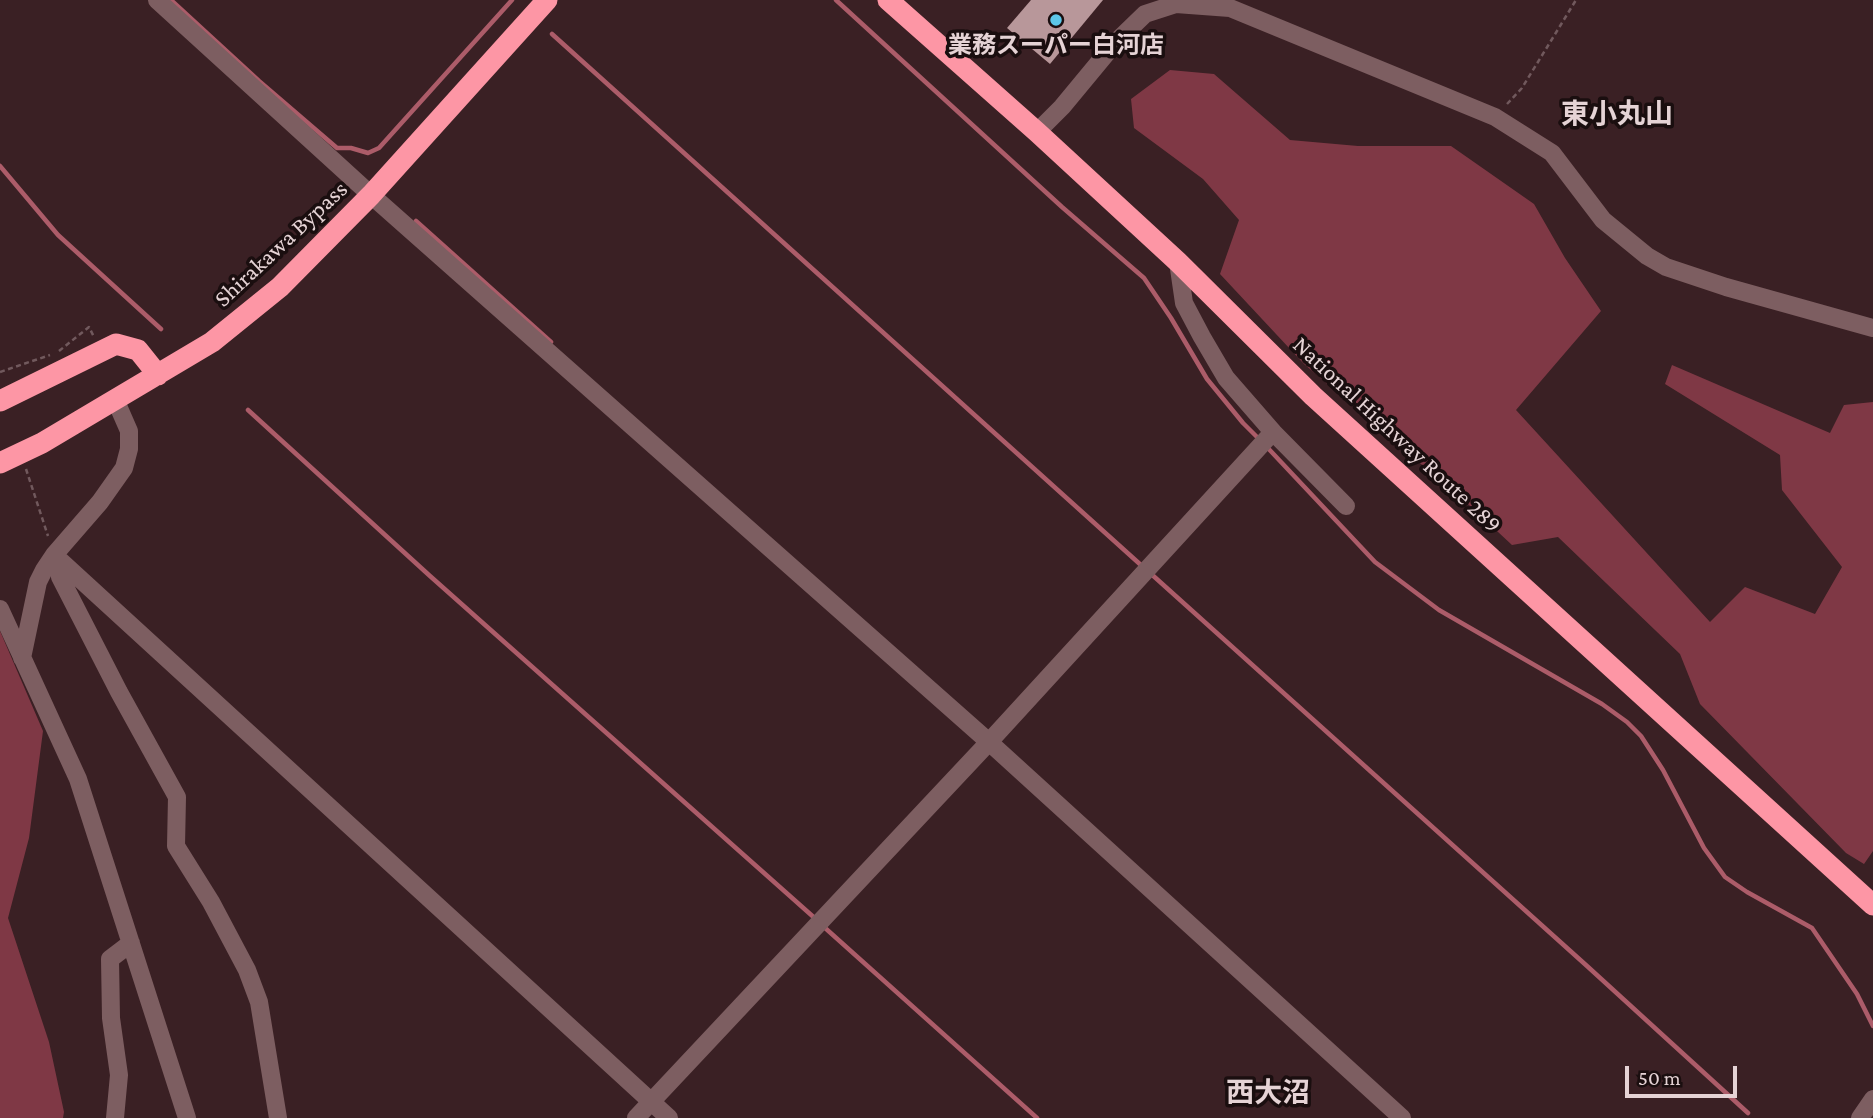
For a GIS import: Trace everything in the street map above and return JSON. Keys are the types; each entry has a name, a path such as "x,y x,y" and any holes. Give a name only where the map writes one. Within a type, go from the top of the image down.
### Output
{"highway":[{"name":"Shirakawa Bypass","path":"0,463 42,443 212,342 280,287 371,195 547,0"},
{"name":"National Highway Route 289","path":"888,0 1178,262 1313,396 1873,905"},
{"path":"0,401 116,344 138,350 158,375"}],"street":[{"path":"157,0 371,195 989,742 1402,1118"},
{"path":"1037,132 1145,13 1176,4 1233,4 1495,117 1552,153 1603,220 1647,256 1666,267 1726,287 1873,328"},
{"path":"1178,262 1184,303 1226,378 1273,432 1346,506"},
{"path":"22,658 38,582 124,468 129,449 129,431 115,399"},
{"path":"636,1118 989,742 1273,432"},
{"path":"57,557 669,1118"},
{"path":"57,557 60,577 177,797 176,846 211,902 247,971 259,1002 278,1118"},
{"path":"0,609 78,779 187,1118"},
{"path":"115,1118 119,1075 111,1018 110,959 131,943"},
{"path":"1860,1118 1873,1099"}],"path":[{"path":"1495,117 1522,88 1576,0"},
{"path":"0,372 57,353 89,327 102,350"},
{"path":"26,469 57,557"}],"shaded area":[{"path":"1170,70 1214,74 1290,140 1358,146 1451,146 1534,204 1565,258 1601,311 1516,410 1710,622 1745,587 1815,614 1842,567 1782,490 1780,455 1665,384 1672,365 1830,433 1844,405 1873,402 1873,851 1864,864 1846,853 1700,704 1680,654 1558,537 1512,545 1304,364 1220,274 1239,220 1203,179 1134,128 1131,99"},
{"path":"0,631 43,731 29,838 8,918 49,1042 63,1118 0,1118"}],"building":[{"path":"1031,0 1103,0 1050,64 1007,28"}],"waterway":[{"path":"171,0 337,148 351,148 368,153 379,148 512,0"},
{"path":"836,0 1062,207 1144,278 1207,379 1259,439"},
{"path":"552,34 1142,566"},
{"path":"0,166 58,235 161,329"},
{"path":"416,221 551,342"},
{"path":"248,410 430,576 818,921"},
{"path":"1265,445 1375,562 1439,610 1602,704 1627,722 1641,736 1663,770 1704,848 1725,877 1812,928 1857,994 1873,1026"},
{"path":"1149,572 1748,1113"},
{"path":"824,927 1037,1118"}],"place":[{"name":"業務スーパー白河店","path":"1056,20"}],"district":[{"name":"東小丸山","path":"1617,114"},
{"name":"西大沼","path":"1268,1093"}]}
